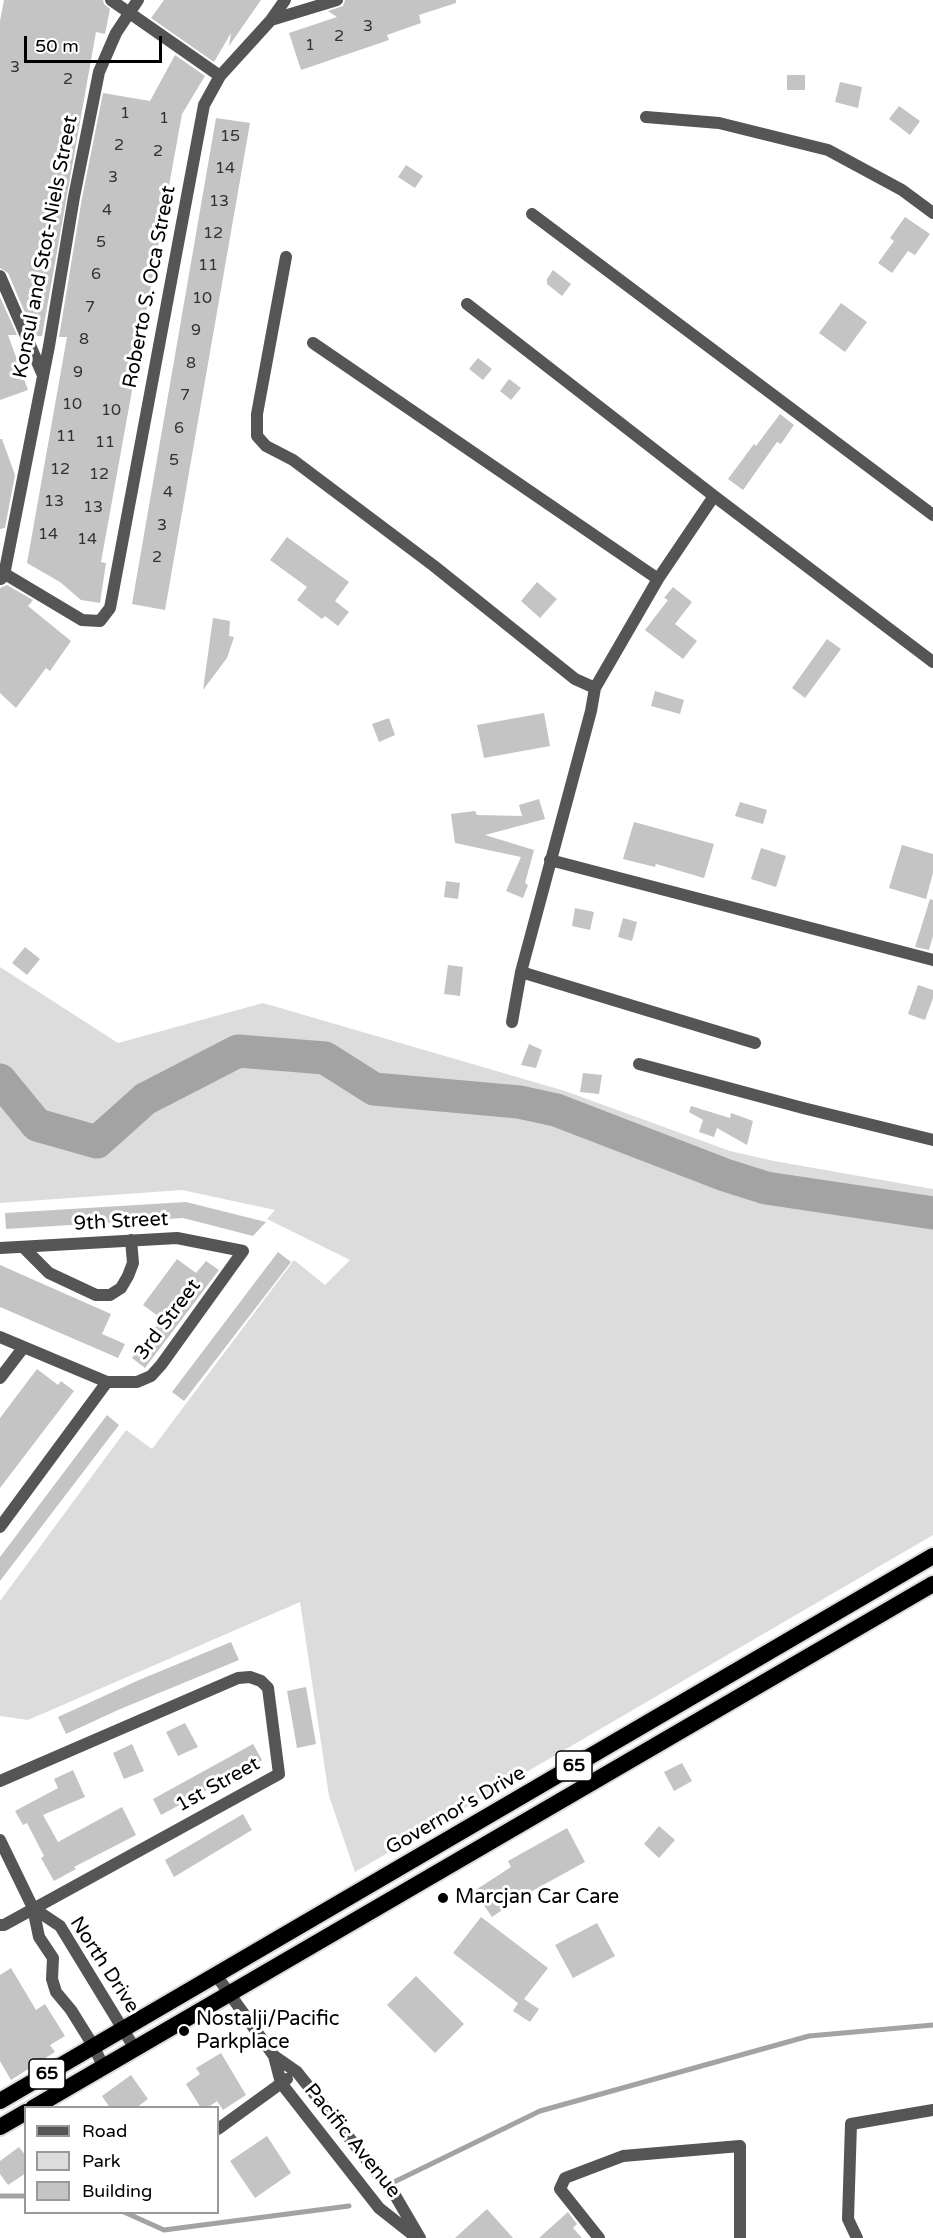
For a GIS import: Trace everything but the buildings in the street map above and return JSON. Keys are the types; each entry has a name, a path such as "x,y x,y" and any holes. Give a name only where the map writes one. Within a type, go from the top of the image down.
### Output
{"highway":[{"name":"Governor's Drive","path":"0,2101 933,1556"},
{"name":"65","path":"37,2106 933,1584"},
{"name":"65","path":"0,2127 24,2113"}],"street":[{"path":"111,0 219,76"},
{"name":"Konsul and Stot-Niels Street","path":"1,575 49,346 74,197 99,72 116,33 138,0"},
{"name":"Roberto S. Oca Street","path":"1,575 82,620 100,621 110,608 204,105 219,76 271,20 285,0"},
{"path":"271,20 337,0"},
{"path":"646,117 719,123 828,150 902,190 933,213"},
{"path":"532,214 933,515"},
{"path":"286,256 257,414 257,436 266,446 293,460 434,566 575,679 595,688"},
{"path":"0,276 42,373"},
{"path":"467,304 933,662"},
{"path":"313,343 658,579"},
{"path":"512,1022 521,972 591,711 595,688 658,579 714,496"},
{"path":"550,860 933,960"},
{"path":"521,972 755,1043"},
{"path":"639,1064 933,1140"},
{"name":"9th Street","path":"0,1248 177,1238 243,1251"},
{"path":"22,1247 50,1273 96,1295 110,1296 121,1288 133,1263 131,1240"},
{"name":"3rd Street","path":"107,1382 137,1382 151,1376 243,1251"},
{"path":"0,1337 107,1382 0,1527"},
{"path":"0,1378 22,1348"},
{"name":"1st Street","path":"0,1781 238,1678 250,1677 261,1681 268,1688 279,1774 33,1908"},
{"path":"0,1840 33,1908 4,1925 0,1924"},
{"name":"North Drive","path":"33,1908 60,1926 135,2049"},
{"name":"North Drive","path":"33,1908 39,1937 54,1958 52,1980 56,1992 71,2010 104,2068"},
{"name":"Pacific Avenue","path":"216,1975 274,2056 297,2072 396,2197 418,2238"},
{"name":"Pacific Avenue","path":"274,2056 281,2083 380,2210 418,2238"},
{"path":"219,2128 297,2072"},
{"path":"305,2113 320,2101"},
{"path":"857,2238 848,2219 851,2124 933,2110"},
{"path":"598,2238 560,2188 565,2178 623,2156 740,2146 740,2238"},
{"path":"362,2186 377,2174"}],"green space":[{"path":"0,967 118,1043 263,1003 565,1091 730,1151 933,1189 933,1535 355,1872 329,1796 300,1602 28,1720 0,1716 0,1601 126,1430 152,1449 294,1260 325,1285 350,1260 267,1219 275,1210 182,1190 0,1203"}],"waterway":[{"path":"0,1080 37,1125 97,1142 145,1099 238,1051 325,1058 374,1089 519,1102 556,1110 725,1175 766,1188 933,1213"},
{"path":"394,2182 540,2111 809,2036 933,2025"},
{"path":"0,2196 24,2196"},
{"path":"128,2214 164,2230 349,2206"}],"place":[{"name":"Marcjan Car Care","path":"443,1898"},
{"name":"Nostalji/Pacific Parkplace","path":"184,2031"}]}
